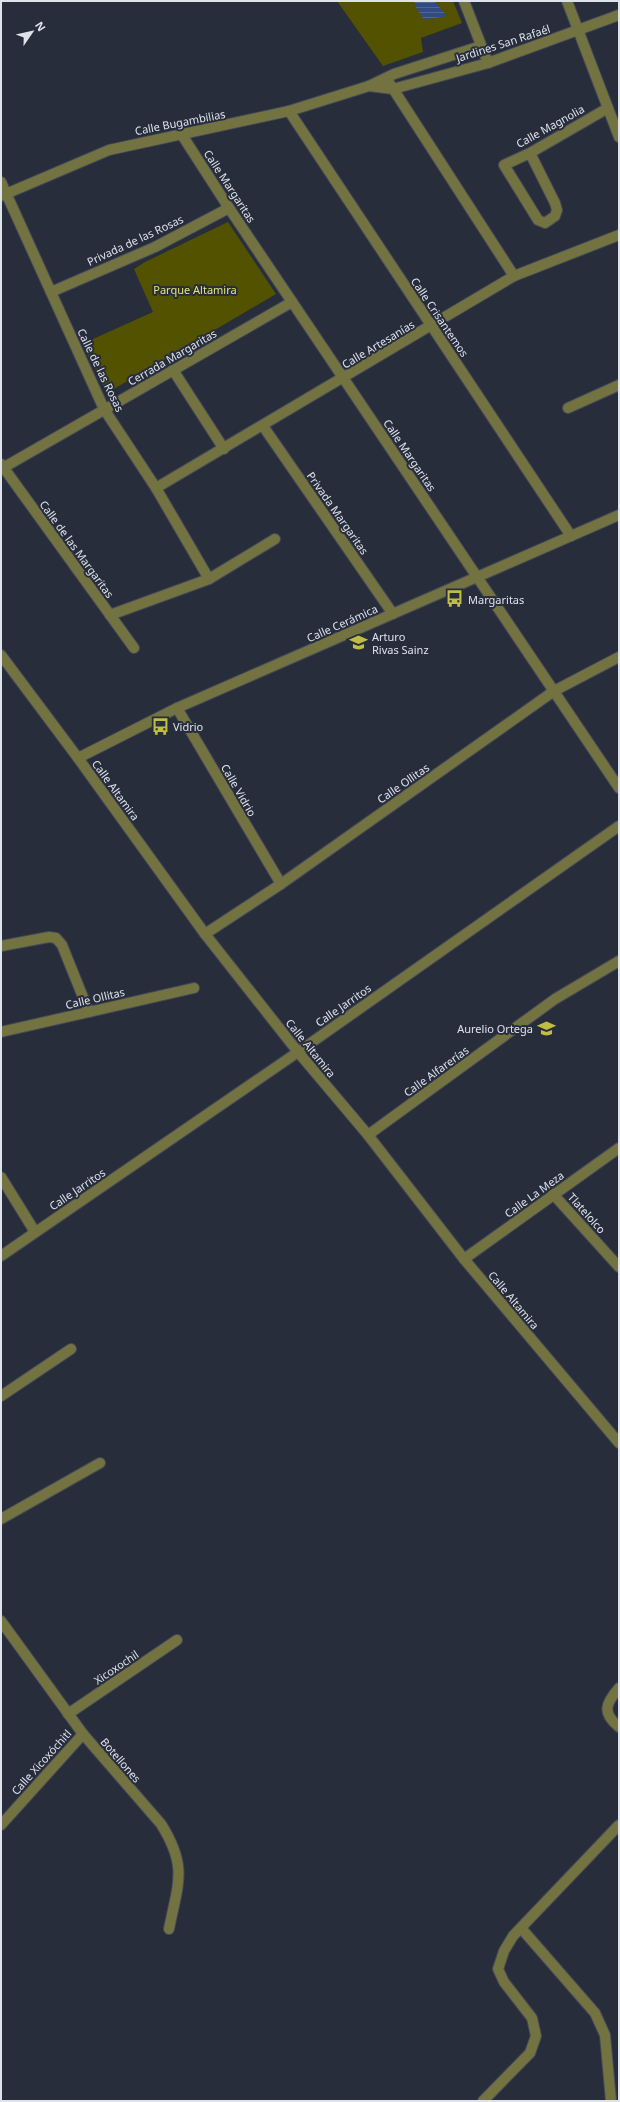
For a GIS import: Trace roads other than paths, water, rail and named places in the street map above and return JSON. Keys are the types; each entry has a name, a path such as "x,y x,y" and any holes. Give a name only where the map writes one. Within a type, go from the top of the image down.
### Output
{"street":[{"path":"464,1 488,63"},
{"path":"567,1 619,137"},
{"name":"Jardines San Rafaél","path":"393,89 488,63 619,15"},
{"name":"Jardines San Rafaél","path":"386,78 481,46"},
{"path":"386,78 514,276"},
{"name":"Calle Bugambilias","path":"4,195 109,150 139,142 182,135 289,111 369,86 386,78"},
{"name":"Calle Bugambilias","path":"369,86 393,89"},
{"name":"Calle Magnolia","path":"530,153 557,210 555,216 550,221 545,223 538,220 504,165 530,153 608,108"},
{"name":"Calle Crisantemos","path":"289,111 571,536"},
{"name":"Calle Margaritas","path":"182,135 229,208 619,788"},
{"name":"Calle de las Rosas","path":"1,182 4,195 51,292 104,409 156,488 209,579"},
{"name":"Privada de las Rosas","path":"51,292 155,247 229,208"},
{"name":"Calle Artesanías","path":"156,488 514,276 619,235"},
{"name":"Cerrada Margaritas","path":"2,467 292,302"},
{"path":"173,370 224,448"},
{"path":"568,408 619,385"},
{"name":"Privada Margaritas","path":"263,426 393,614"},
{"name":"Calle de las Margaritas","path":"2,467 134,648"},
{"name":"Calle Cerámica","path":"78,758 177,708 619,515"},
{"path":"110,615 209,579 275,539"},
{"name":"Calle Altamira","path":"1,655 78,758 205,934 298,1052 368,1135 464,1259 619,1443"},
{"name":"Calle Ollitas","path":"205,934 280,884 554,691 619,657"},
{"name":"Calle Vidrio","path":"177,708 280,884"},
{"name":"Calle Jarritos","path":"1,1256 298,1052 619,826"},
{"path":"1,946 49,937 56,938 62,945 89,1012"},
{"name":"Calle Alfarerías","path":"368,1135 555,999 619,961"},
{"name":"Calle Ollitas","path":"1,1032 194,988"},
{"name":"Calle La Meza","path":"464,1259 619,1148"},
{"path":"1,1177 35,1232"},
{"name":"Tlatelolco","path":"553,1194 618,1264"},
{"path":"1,1396 71,1349"},
{"path":"1,1519 100,1463"},
{"name":"Botellones","path":"1,1621 83,1734 161,1824 171,1839 179,1864 179,1875 169,1929"},
{"name":"Xicoxochil","path":"68,1714 177,1640"},
{"path":"619,1688 610,1698 607,1708 610,1720 619,1727"},
{"name":"Calle Xicoxóchitl","path":"1,1824 83,1734"},
{"path":"483,2101 530,2053 536,2036 532,2018 504,1982 498,1969 504,1951 513,1936 619,1825"},
{"path":"521,1928 595,2013 605,2035 611,2101"}],"water":[{"path":"415,1 434,1 447,16 424,20 414,4"}],"place":[{"name":"Margaritas","path":"455,599"},
{"name":"Arturo Rivas Sainz","path":"359,642"},
{"name":"Vidrio","path":"160,726"},
{"name":"Aurelio Ortega","path":"546,1028"}],"park label":[{"name":"Parque Altamira","path":"195,289"}]}
